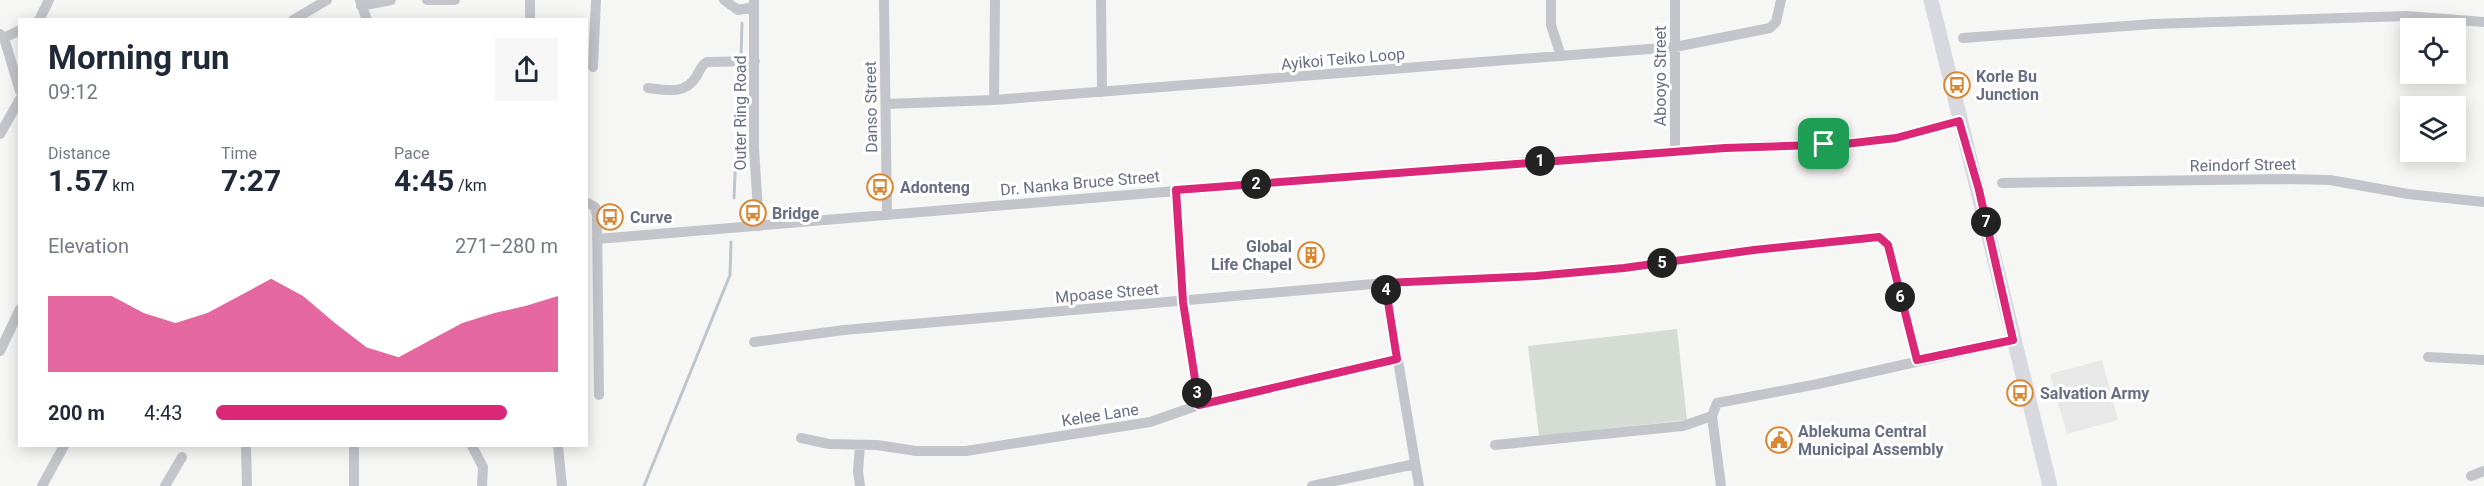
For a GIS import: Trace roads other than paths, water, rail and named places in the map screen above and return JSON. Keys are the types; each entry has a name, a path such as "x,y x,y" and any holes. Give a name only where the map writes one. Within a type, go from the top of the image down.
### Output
{"main road":[{"path":"1931,0 2050,486"}],"street":[{"path":"40,18 49,0"},
{"path":"296,18 327,0"},
{"path":"366,18 360,3 391,0"},
{"path":"427,0 455,0"},
{"path":"521,0 530,0 530,18"},
{"path":"592,67 596,0"},
{"path":"724,0 738,10 754,4"},
{"name":"Danso Street","path":"884,0 887,214"},
{"path":"994,100 995,0"},
{"path":"1101,0 1102,92"},
{"path":"1551,0 1551,25 1561,56"},
{"name":"Abooyo Street","path":"1675,0 1676,152"},
{"name":"Ayikoi Teiko Loop","path":"886,104 994,100 1675,47 1770,28 1776,21 1781,0"},
{"name":"Outer Ring Road","path":"754,4 754,148 759,226"},
{"path":"1963,38 2153,24 2407,16 2484,22"},
{"path":"18,31 2,36 18,85"},
{"path":"648,88 670,91 684,89 706,62 755,61"},
{"path":"0,134 18,102"},
{"name":"Dr. Nanka Bruce Street","path":"597,239 1176,190 1774,145 1865,142 1896,138 1959,121"},
{"name":"Reindorf Street","path":"2002,183 2330,180 2408,194 2484,202"},
{"path":"1176,190 1183,302 1199,405"},
{"path":"588,202 595,207 597,239 599,394"},
{"name":"Mpoase Street","path":"754,342 844,330 1385,283 1536,276 1624,268 1754,250 1879,237 1888,245 1917,360"},
{"path":"1385,283 1419,486"},
{"path":"0,351 18,313"},
{"path":"1721,486 1712,416 1717,403 1818,384 2013,340"},
{"path":"2427,357 2484,360"},
{"name":"Kelee Lane","path":"801,438 829,444 877,445 916,451 966,451 1150,422 1199,405 1397,359"},
{"path":"1495,445 1683,426 1712,416"},
{"path":"860,446 858,471 860,486"},
{"path":"42,486 63,447"},
{"path":"246,447 247,486"},
{"path":"354,447 354,486"},
{"path":"473,447 483,467 482,486"},
{"path":"558,447 562,486"},
{"path":"165,486 182,457"},
{"path":"1312,486 1415,464"},
{"path":"2470,476 2484,471"}],"waterway":[{"path":"741,58 742,23"},
{"path":"734,198 740,64"},
{"path":"644,486 730,275 731,242"}],"place":[{"name":"Korle Bu Junction","path":"1957,85"},
{"name":"Adonteng","path":"880,187"},
{"name":"Bridge","path":"753,213"},
{"name":"Curve","path":"610,217"},
{"name":"Global Life Chapel","path":"1311,255"},
{"name":"Salvation Army","path":"2020,393"},
{"name":"Ablekuma Central Municipal Assembly","path":"1779,440"}]}
